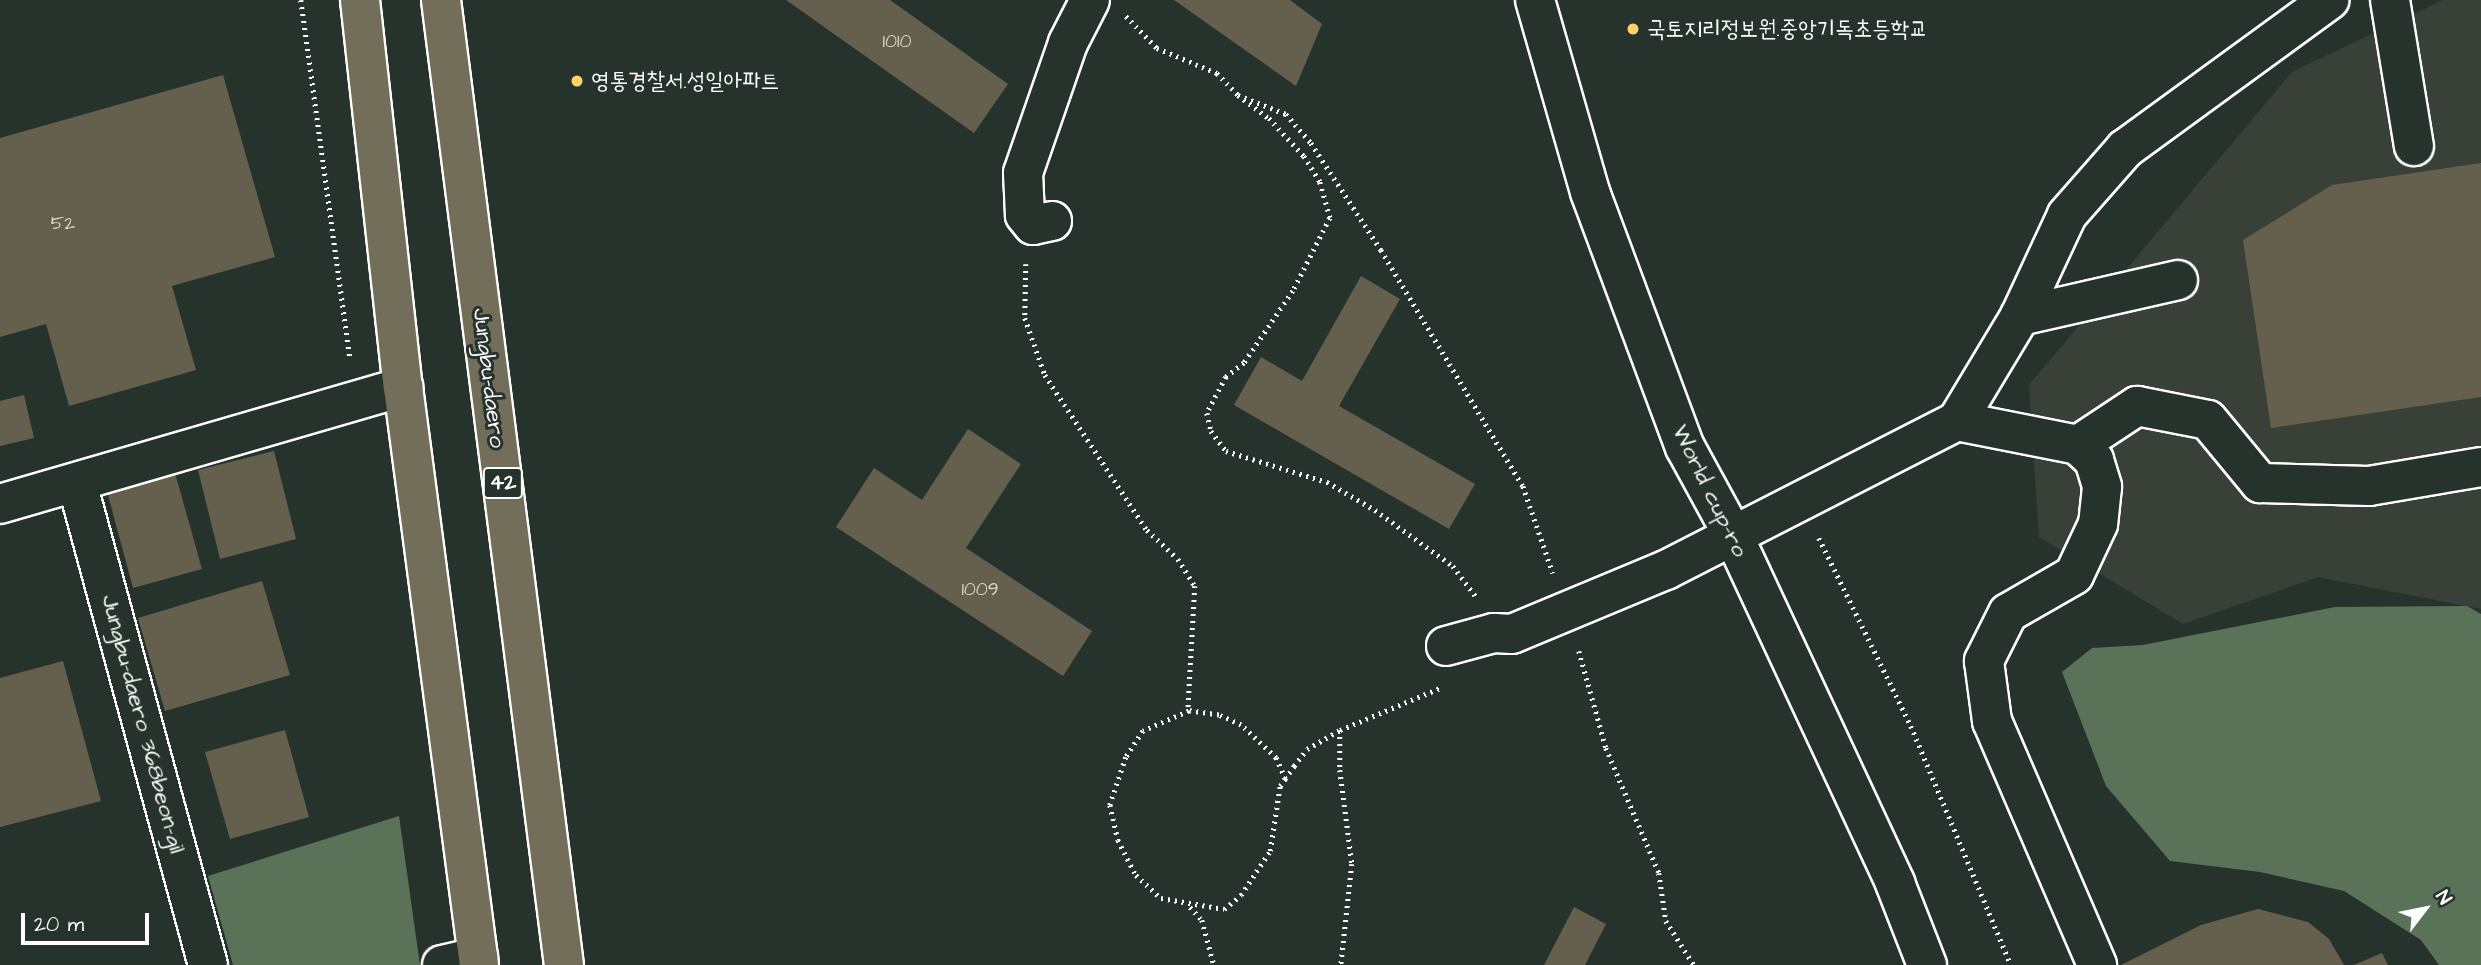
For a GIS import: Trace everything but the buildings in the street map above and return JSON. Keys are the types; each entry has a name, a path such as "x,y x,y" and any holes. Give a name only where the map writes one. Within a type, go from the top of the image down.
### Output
{"main road":[{"path":"360,0 466,962"},
{"name":"Jungbu-daero","path":"441,0 564,965"}],"street":[{"name":"World cup-ro","path":"1535,0 1609,243 1685,447 1734,537 1895,883 1927,965"},
{"path":"1446,646 1494,633 1512,634 1568,613 1734,537 1800,499 1957,421 2020,316 2067,215 2125,149 2329,0"},
{"path":"2390,0 2414,146"},
{"path":"1052,220 1033,225 1025,215 1023,173 1068,43 1087,8"},
{"path":"2020,316 2178,280"},
{"path":"0,504 403,387"},
{"path":"2078,445 2137,406 2208,420 2260,483 2369,486 2481,467"},
{"path":"1957,421 2078,445 2094,460 2102,487 2098,524 2074,575 2008,613 1984,661 1992,721 2097,965"},
{"name":"Jungbu-daero 368beon-gil","path":"77,483 208,965"}],"path":[{"path":"301,0 350,366"},
{"path":"1087,8 1124,14 1157,48 1217,73 1238,95 1269,118 1304,156 1320,182 1330,218 1293,291 1244,363 1226,377 1207,413 1211,431 1227,451 1327,482 1453,566 1482,606 1494,633"},
{"path":"1238,95 1286,114 1356,209 1523,486 1568,613 1606,748 1659,873 1666,921 1695,965"},
{"path":"1026,259 1025,317 1045,375 1140,521 1178,559 1195,586 1188,712"},
{"path":"1800,499 1911,726 2011,965"},
{"path":"1285,779 1261,741 1219,715 1189,711 1143,731 1126,757 1110,804 1118,840 1136,875 1161,898 1189,906 1224,909 1256,876 1270,851 1280,786 1307,749 1340,730 1450,684"},
{"path":"1340,730 1340,770 1352,864 1341,965"},
{"path":"1189,906 1202,920 1214,965"}],"shaded area":[{"path":"2443,0 2481,0 2481,609 2318,577 2183,624 2039,537 2029,385 2292,72"}],"green space":[{"path":"2467,606 2481,614 2481,965 2439,965 2421,940 2344,891 2260,872 2170,861 2106,786 2062,672 2092,648 2143,645 2335,607"},
{"path":"399,816 420,965 233,965 208,876"}],"place":[{"name":"국토지리정보원.중앙기독초등학교","path":"1633,29"},
{"name":"영통경찰서.성일아파트","path":"577,81"}]}
